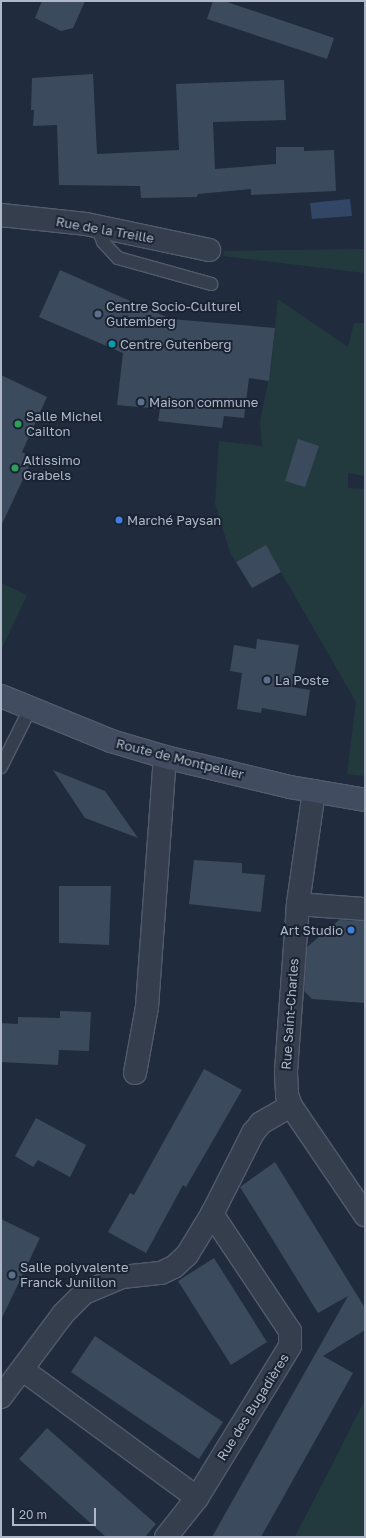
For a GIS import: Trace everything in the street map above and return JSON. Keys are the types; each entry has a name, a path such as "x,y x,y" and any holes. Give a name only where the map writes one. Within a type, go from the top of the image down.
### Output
{"street":[{"name":"Rue de la Treille","path":"1,215 97,226 209,250"},
{"name":"Route de Montpellier","path":"1,696 111,741 165,757 314,791 365,800"},
{"path":"135,1073 147,1007 165,757"},
{"name":"Rue Saint-Charles","path":"314,791 298,904 286,1073 291,1106 365,1215"},
{"path":"298,904 365,909"},
{"path":"1,1398 63,1314 84,1293 122,1277 161,1273 174,1267 187,1255 212,1214 253,1133 261,1123 291,1106"},
{"name":"Rue des Bugadières","path":"166,1537 197,1498 290,1346 290,1331 212,1214"},
{"path":"23,1370 197,1498"}],"lane":[{"path":"97,226 103,242 118,258 211,284"},
{"path":"1,767 30,709"}],"green space":[{"path":"365,249 365,273 223,256 224,251"},
{"path":"278,299 348,347 354,323 365,323 365,476 348,473 348,488 365,489 365,776 347,774 356,702 266,546 236,562 231,555 215,504 219,441 262,446 260,422 271,368"},
{"path":"1,583 27,595 1,650"},
{"path":"365,1400 365,1537 295,1537"}],"water":[{"path":"350,199 352,216 312,219 310,203"}],"building":[{"path":"42,1 85,1 73,28 61,31 35,18"},
{"path":"213,1 224,1 334,38 327,59 207,19"},
{"path":"93,74 97,154 179,150 176,84 284,80 286,120 213,122 215,169 276,164 276,147 304,147 304,151 334,150 336,191 251,195 251,189 198,194 197,197 141,198 140,186 59,185 57,125 33,126 34,110 31,110 32,78"},
{"path":"60,270 171,319 275,328 269,381 249,378 244,418 224,416 222,428 158,421 160,409 117,405 123,353 39,317"},
{"name":"Salle Michel Cailton","path":"1,375 47,397 22,452 33,458 1,526"},
{"path":"298,439 319,446 305,487 285,481"},
{"path":"266,545 281,572 252,588 236,562"},
{"name":"La Poste","path":"257,639 299,645 292,687 310,690 306,716 262,708 261,713 237,709 242,673 230,671 234,645 256,649"},
{"path":"53,770 105,791 138,838 85,818"},
{"path":"194,860 242,863 242,873 265,875 261,912 189,904"},
{"path":"59,886 111,886 109,945 59,943"},
{"path":"339,920 365,921 365,1003 312,999 304,991 307,947"},
{"path":"60,1011 91,1012 89,1051 59,1050 58,1065 1,1062 1,1023 18,1024 18,1017 60,1018"},
{"path":"204,1069 242,1090 186,1187 183,1185 146,1253 108,1232 130,1193 134,1195"},
{"path":"36,1118 86,1145 70,1177 38,1160 33,1167 15,1156"},
{"path":"275,1162 365,1308 365,1330 323,1356 353,1373 261,1537 212,1537 348,1296 318,1313 240,1187"},
{"name":"Salle polyvalente Franck Junillon","path":"1,1219 40,1238 1,1320"},
{"path":"214,1258 267,1342 231,1365 178,1281"},
{"path":"95,1336 223,1422 199,1459 71,1372"},
{"path":"47,1428 156,1524 145,1537 106,1537 19,1459"}],"place":[{"name":"Centre Socio-Culturel Gutemberg","path":"98,314"},
{"name":"Centre Gutenberg","path":"112,344"},
{"name":"Maison commune","path":"141,402"},
{"name":"Salle Michel Cailton","path":"18,424"},
{"name":"Altissimo Grabels","path":"15,468"},
{"name":"Marché Paysan","path":"119,520"},
{"name":"La Poste","path":"267,680"},
{"name":"Art Studio","path":"351,930"},
{"name":"Salle polyvalente Franck Junillon","path":"12,1275"}]}
